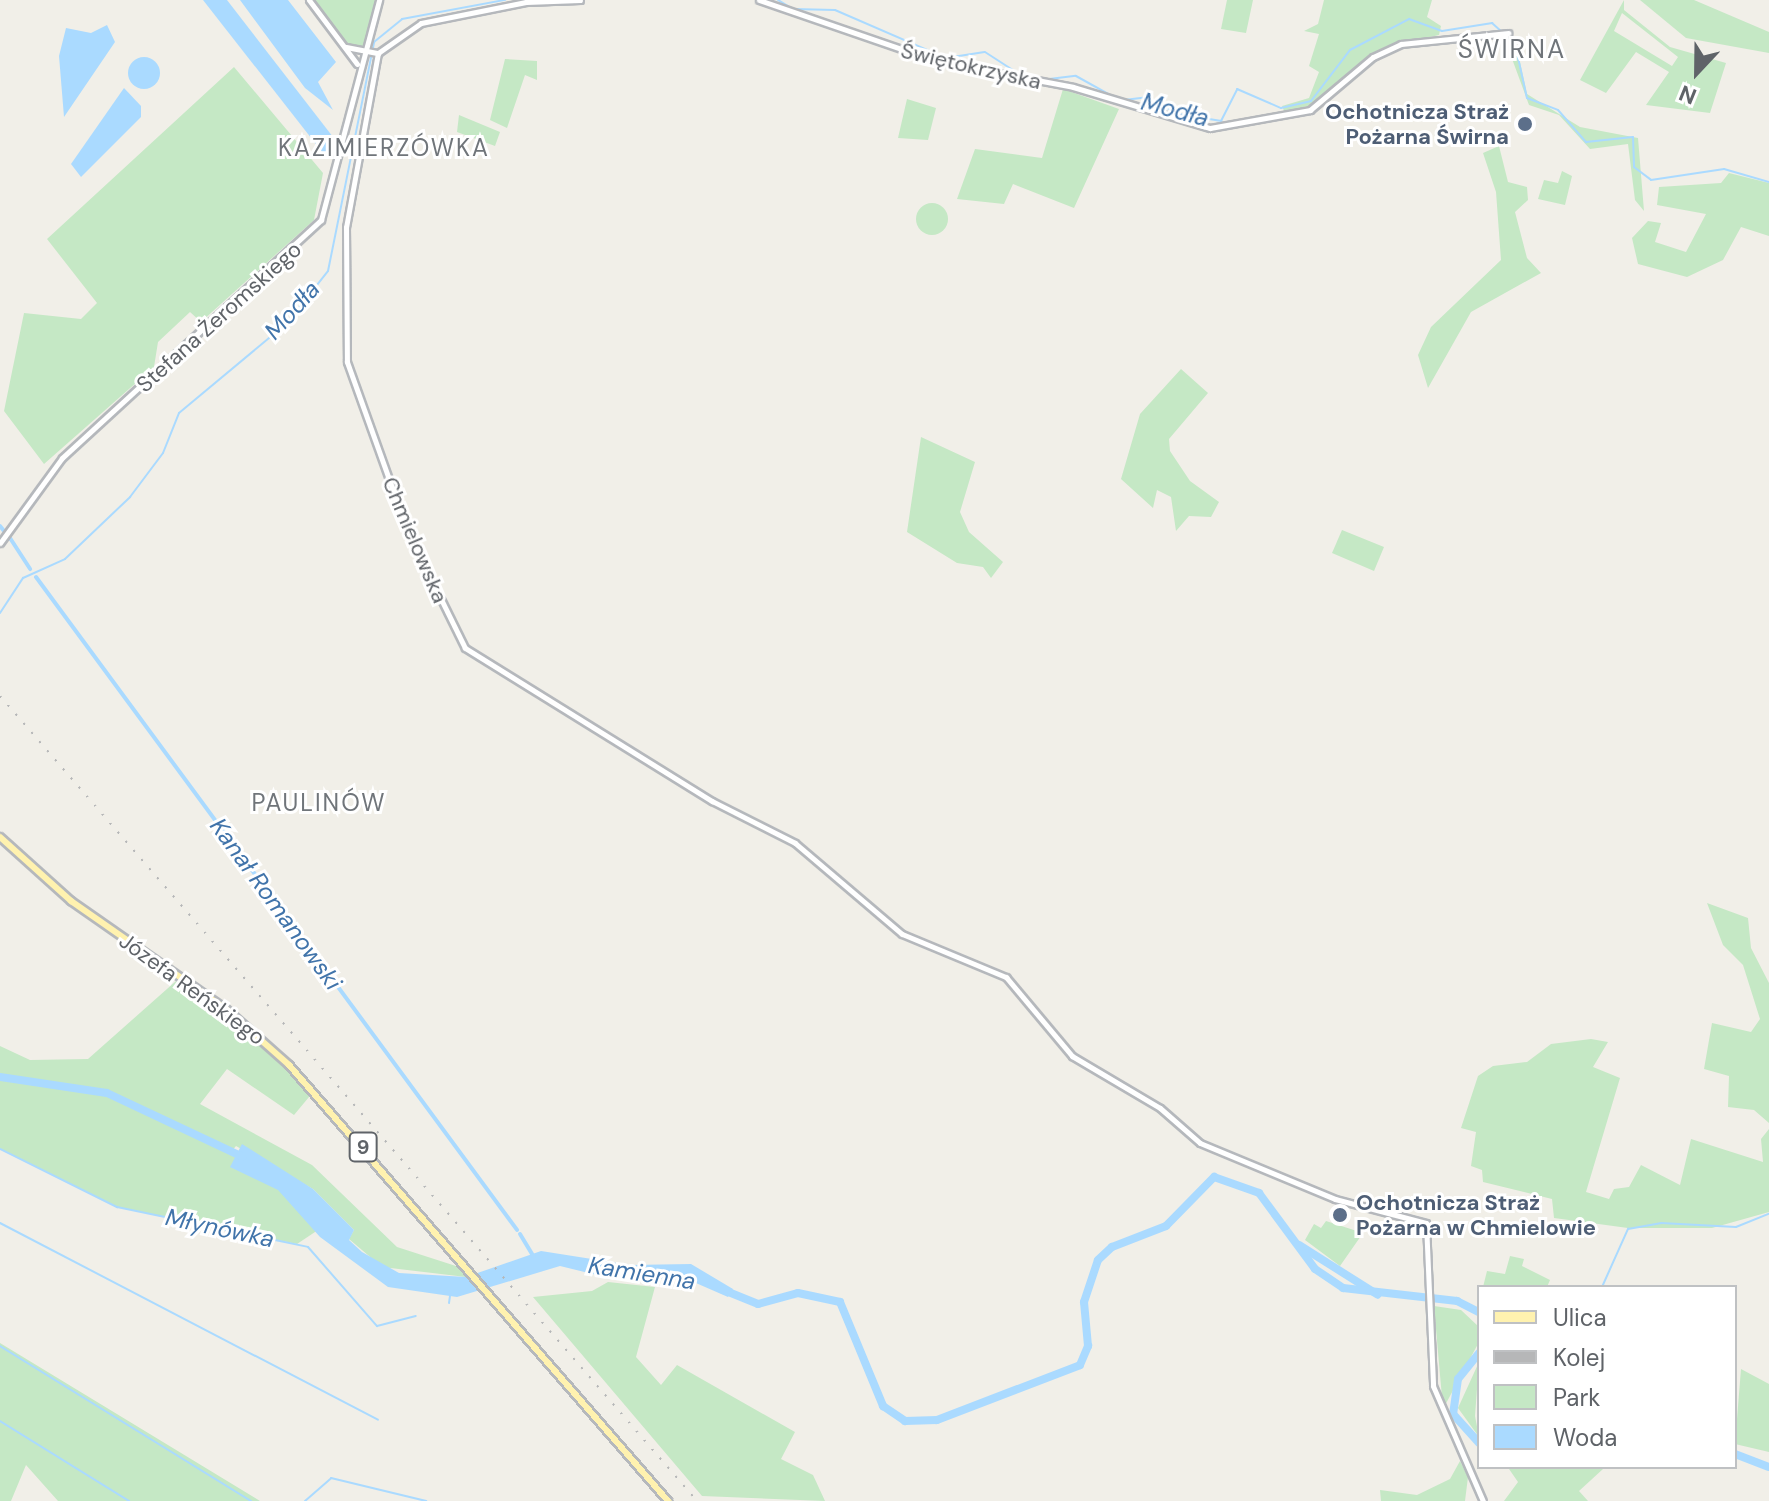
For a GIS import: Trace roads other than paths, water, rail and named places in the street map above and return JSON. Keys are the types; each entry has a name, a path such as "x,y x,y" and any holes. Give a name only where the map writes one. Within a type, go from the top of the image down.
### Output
{"main road":[{"name":"Józefa Reńskiego","path":"0,837 71,901 266,1043 668,1501"}],"street":[{"path":"309,0 358,65"},
{"path":"369,52 379,0"},
{"path":"345,47 369,52 421,23 526,2 580,0"},
{"name":"Świętokrzyska","path":"759,0 936,61 1073,87 1186,123 1218,128 1304,113 1391,48 1505,33"},
{"name":"Stefana Żeromskiego","path":"0,542 62,458 315,228 332,195 358,65 369,52"},
{"name":"Chmielowska","path":"369,52 346,227 347,362 407,530 458,637 490,665 712,801 795,843 902,934 1015,982 1072,1056 1160,1108 1200,1143 1335,1199 1429,1225 1430,1325 1439,1412 1483,1501"}],"water":[{"path":"203,0 227,0 333,137 326,157"},
{"path":"240,0 288,0 336,62 318,82 333,110 305,88"},
{"path":"107,25 115,42 64,117 59,56 66,28 91,33"},
{"path":"144,57 155,62 160,73 155,84 144,89 133,84 128,73 133,62"},
{"path":"124,88 141,106 141,117 81,177 71,164"},
{"path":"242,1144 313,1189 354,1230 349,1240 362,1252 399,1273 466,1277 541,1251 630,1265 691,1264 733,1289 728,1297 689,1280 605,1277 560,1266 457,1297 388,1287 320,1237 278,1190 230,1167"}],"waterway":[{"name":"Modła","path":"0,613 23,578 65,559 130,497 163,453 179,413 287,323 328,271 374,42 402,19 505,0"},
{"name":"Modła","path":"778,0 793,9 835,10 946,58 985,52 1019,74"},
{"name":"Modła","path":"1124,100 1147,97 1178,114 1221,121 1237,89 1281,108 1311,101 1350,50 1409,19 1442,31 1492,23 1515,44 1527,98 1558,110 1586,142 1633,137 1634,167 1651,180 1724,169 1769,182"},
{"name":"Modła","path":"1041,80 1076,76 1114,97"},
{"name":"Kanał Romanowski","path":"0,526 4,531"},
{"name":"Kanał Romanowski","path":"10,538 30,569"},
{"name":"Kanał Romanowski","path":"36,577 517,1230"},
{"name":"Kamienna","path":"0,1077 107,1093 243,1157"},
{"name":"Młynówka","path":"0,1149 117,1207 308,1247 377,1326 416,1316"},
{"name":"Kamienna","path":"721,1289 758,1304 798,1293 840,1302 883,1406 905,1421 937,1420 1080,1365 1088,1346 1084,1302 1098,1260 1112,1247 1166,1226 1214,1177 1259,1193 1315,1269 1343,1288 1457,1301 1477,1311"},
{"path":"1603,1285 1628,1229 1661,1223 1736,1227 1769,1214"},
{"path":"0,1223 378,1420"},
{"name":"Kanał Romanowski","path":"520,1234 534,1257"},
{"name":"Kamienna","path":"1299,1245 1378,1295"},
{"name":"Młynówka","path":"449,1303 450,1296"},
{"path":"0,1346 251,1501"},
{"name":"Kamienna","path":"1477,1355 1458,1379 1453,1414 1477,1441"},
{"path":"0,1421 129,1501"},
{"name":"Kamienna","path":"1737,1455 1769,1467"},
{"path":"305,1501 331,1478 426,1501"}],"railway":[{"path":"0,696 697,1501"}],"place":[{"name":"Ochotnicza Straż Pożarna Świrna","path":"1525,124"},
{"name":"Ochotnicza Straż Pożarna w Chmielowie","path":"1340,1215"}],"district":[{"name":"ŚWIRNA","path":"1512,50"},
{"name":"KAZIMIERZÓWKA","path":"384,148"},
{"name":"PAULINÓW","path":"319,803"}]}
